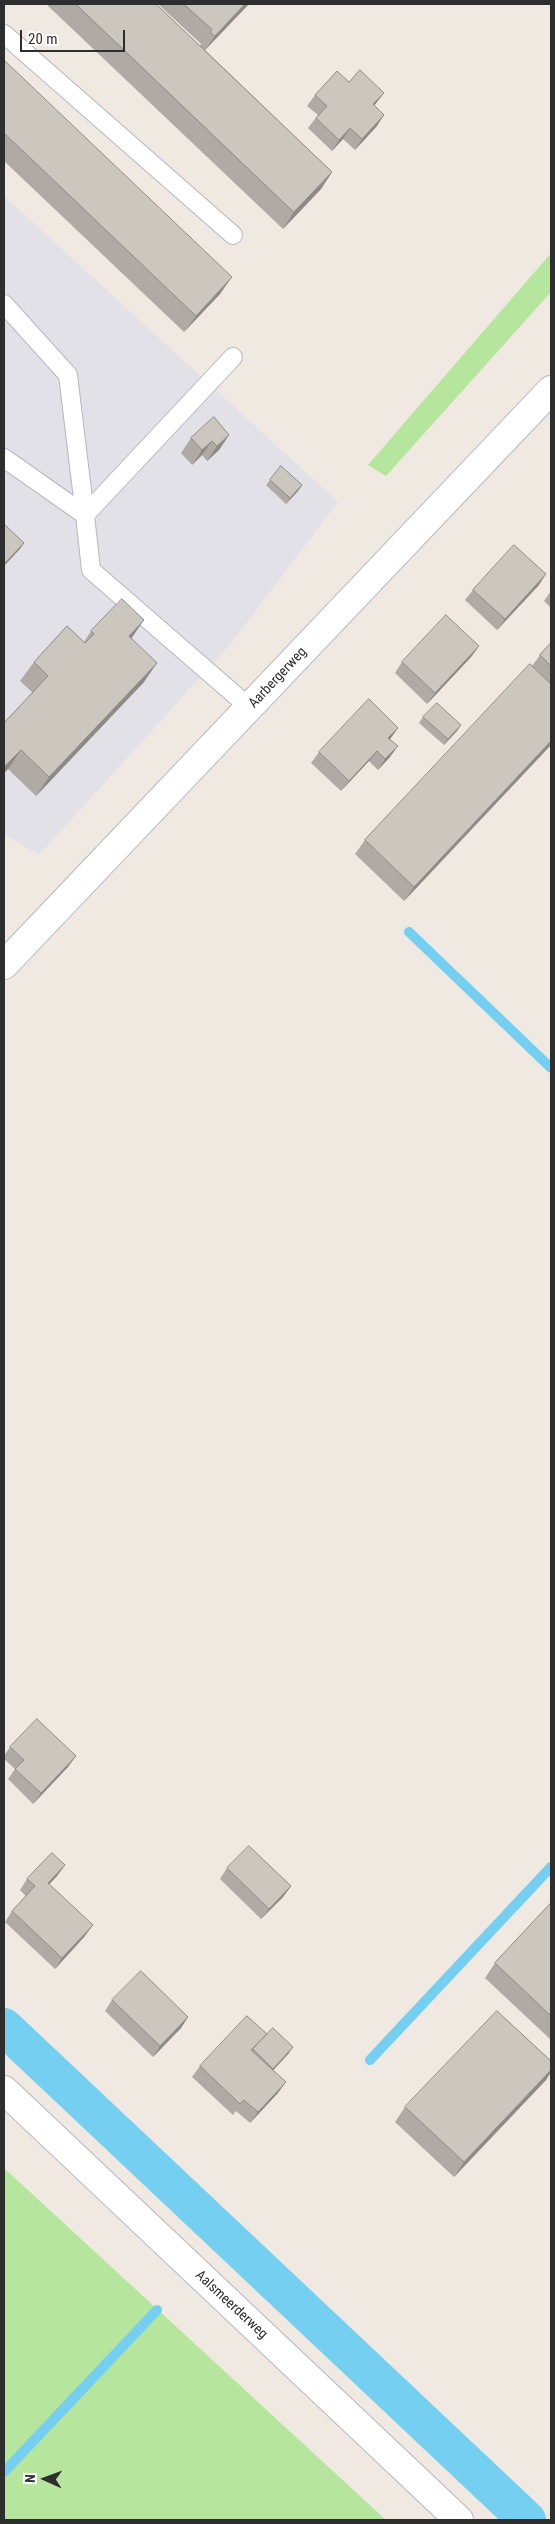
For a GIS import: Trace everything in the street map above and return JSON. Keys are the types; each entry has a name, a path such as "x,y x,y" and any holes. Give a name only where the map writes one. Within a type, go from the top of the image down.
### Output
{"street":[{"name":"Aarbergerweg","path":"4,965 551,390"},
{"name":"Aalsmeerderweg","path":"4,2090 459,2520"}],"lane":[{"path":"4,34 233,235"},
{"path":"4,304 68,376 91,570 250,708"},
{"path":"85,515 233,357"},
{"path":"4,458 85,515"}],"shaded area":[{"path":"4,196 338,502 232,642 39,855 4,834"}],"green space":[{"path":"551,253 551,292 386,476 368,465"},
{"path":"4,2168 386,2520 4,2520"}],"building":[{"path":"76,4 156,4 332,172 294,212"},
{"path":"184,4 245,4 215,36 210,32 212,30"},
{"path":"4,60 232,277 196,316 4,133"},
{"path":"360,70 384,93 373,104 384,115 362,139 350,128 339,140 316,118 327,106 315,95 337,71 349,82"},
{"path":"214,417 229,435 217,446 212,441 202,450 191,438"},
{"path":"281,466 302,485 290,498 270,480"},
{"path":"4,524 24,543 4,564"},
{"path":"514,545 546,574 505,619 473,590"},
{"path":"122,599 144,620 129,636 157,663 49,777 21,750 5,766 4,723 48,676 34,662 67,626 85,643 94,634 91,631"},
{"path":"446,615 479,646 435,693 402,662"},
{"path":"551,643 551,666 540,655"},
{"path":"530,664 551,684 551,741 414,887 365,840"},
{"path":"369,699 398,728 388,738 398,746 385,759 377,751 349,781 319,752"},
{"path":"437,703 461,725 448,739 423,717"},
{"path":"37,1719 76,1756 41,1793 15,1769 24,1760 10,1747"},
{"path":"249,1846 291,1886 269,1909 227,1868"},
{"path":"52,1853 65,1865 48,1883 93,1925 62,1958 12,1911 35,1886 27,1879"},
{"path":"551,1903 551,2016 495,1963"},
{"path":"141,1971 188,2017 160,2046 112,2000"},
{"path":"497,2011 551,2061 551,2070 464,2162 405,2107"},
{"path":"247,2016 267,2034 251,2050 286,2082 258,2112 244,2100 240,2104 200,2066"},
{"path":"273,2028 293,2047 273,2069 253,2049"}],"waterway":[{"path":"409,932 551,1068"},
{"path":"370,2060 551,1867"},
{"path":"4,2027 527,2520"},
{"path":"4,2472 157,2310"}]}
